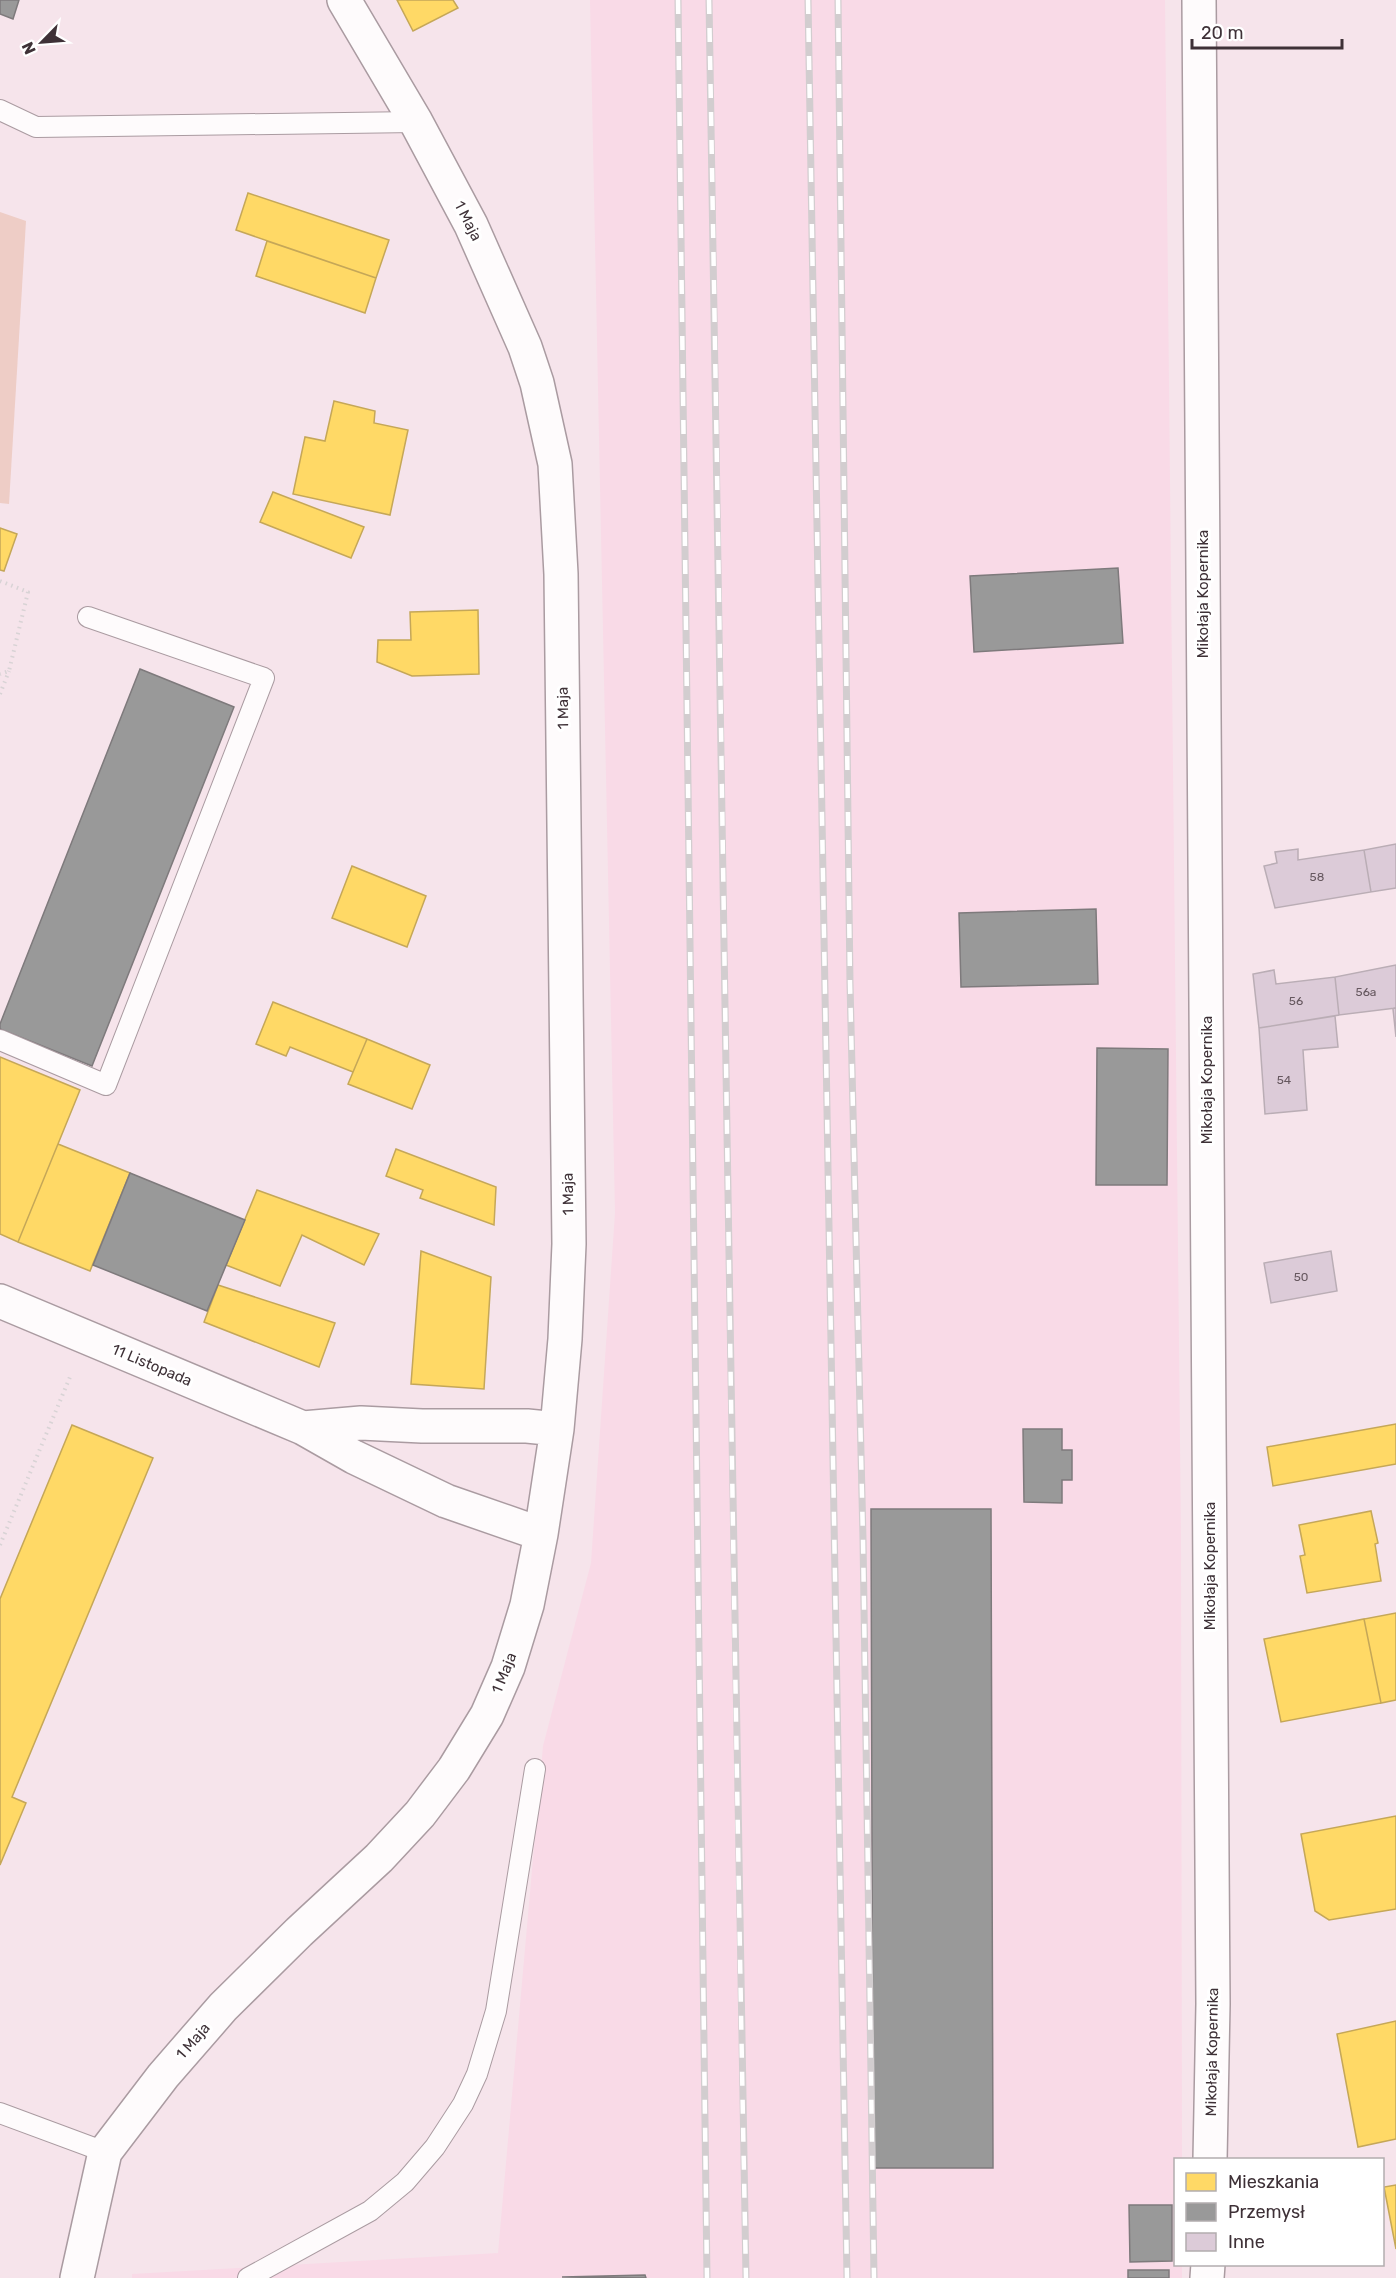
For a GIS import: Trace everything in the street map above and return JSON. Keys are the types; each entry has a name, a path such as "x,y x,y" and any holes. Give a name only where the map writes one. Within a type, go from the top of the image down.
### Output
{"street":[{"name":"1 Maja","path":"76,2278 105,2152 163,2076 223,2007 299,1932 380,1858 420,1814 454,1769 487,1715 508,1667 527,1605 541,1534 556,1429 565,1339 569,1244 561,574 555,464 537,383 525,347 471,225 416,122 344,0"},
{"name":"Mikołaja Kopernika","path":"1199,0 1213,2004 1210,2158"},
{"name":"11 Listopada","path":"0,1301 303,1428 354,1457 446,1501 541,1534"},
{"name":"11 Listopada","path":"303,1428 362,1423 422,1426 527,1426 556,1429"}],"lane":[{"path":"0,110 36,127 416,122"},
{"path":"0,1040 106,1085 264,678 88,617"},
{"path":"248,2278 370,2211 405,2182 435,2147 463,2104 477,2074 496,2011 535,1768"},
{"path":"0,2113 105,2152"}],"path":[{"path":"0,581 28,592 9,671 0,694"},
{"path":"0,674 9,671"},
{"path":"0,1545 72,1371"}],"shaded area":[{"path":"590,0 1165,0 1181,1537 1182,2158 1174,2158 1174,2266 1182,2266 1182,2278 132,2278 132,2274 498,2253 543,1746 591,1563 615,1213"},
{"path":"0,212 26,221 9,504 0,503"}],"building: Mieszkania":[{"path":"397,0 453,0 458,8 413,31"},
{"path":"248,193 389,240 376,278 236,230"},
{"path":"267,241 376,278 365,313 256,276"},
{"path":"334,401 375,411 374,423 408,430 390,515 293,494 305,437 325,441"},
{"path":"273,492 364,527 351,558 260,522"},
{"path":"0,528 17,534 4,571 0,570"},
{"path":"478,610 479,674 412,676 377,662 378,640 411,640 410,612"},
{"path":"352,866 426,896 407,947 332,918"},
{"path":"273,1002 367,1039 353,1072 290,1047 286,1056 256,1044"},
{"path":"367,1039 430,1065 412,1109 348,1084"},
{"path":"0,1057 80,1090 18,1242 0,1234"},
{"path":"58,1144 130,1173 90,1271 18,1242"},
{"path":"396,1149 496,1187 494,1225 420,1198 423,1190 386,1176"},
{"path":"257,1190 379,1234 364,1265 302,1235 280,1286 226,1265"},
{"path":"421,1251 491,1277 484,1389 411,1384"},
{"path":"218,1285 335,1323 319,1367 204,1322"},
{"path":"1396,1424 1396,1464 1273,1486 1267,1447"},
{"path":"72,1425 153,1458 12,1797 26,1803 0,1865 0,1599"},
{"path":"1371,1511 1378,1543 1375,1544 1381,1581 1307,1593 1300,1556 1305,1555 1299,1525"},
{"path":"1396,1613 1396,1700 1381,1703 1364,1619"},
{"path":"1364,1619 1381,1703 1281,1722 1264,1639"},
{"path":"1396,1816 1396,1909 1329,1920 1315,1911 1301,1834"},
{"path":"1396,2021 1396,2139 1358,2147 1337,2034"},
{"path":"1396,2185 1396,2249 1384,2187"}],"building: Przemysł":[{"path":"0,0 19,0 13,19 0,14"},
{"path":"1118,568 1123,643 974,652 970,576"},
{"path":"140,669 234,707 92,1066 0,1029 0,1024"},
{"path":"1096,909 1098,984 961,987 959,913"},
{"path":"1097,1048 1168,1049 1167,1185 1096,1185"},
{"path":"130,1173 245,1220 207,1311 93,1265"},
{"path":"1023,1429 1062,1429 1062,1450 1072,1450 1072,1480 1062,1480 1062,1503 1024,1502"},
{"path":"871,1509 991,1509 993,2168 873,2168"},
{"path":"1129,2205 1172,2205 1172,2261 1130,2262"},
{"path":"1128,2270 1169,2270 1169,2278 1128,2278"},
{"path":"645,2275 646,2278 562,2277"}],"building: Inne":[{"path":"1396,844 1396,888 1371,892 1364,850"},
{"path":"1298,849 1298,860 1364,850 1371,892 1275,908 1264,866 1277,863 1275,852"},
{"path":"1396,965 1396,1008 1339,1015 1335,977"},
{"path":"1274,970 1276,984 1335,977 1339,1015 1259,1028 1253,974"},
{"path":"1396,1008 1396,1037 1393,1009"},
{"path":"1335,1016 1338,1047 1303,1050 1307,1110 1265,1114 1259,1028"},
{"path":"1331,1251 1337,1291 1271,1303 1264,1263"}],"railway":[{"path":"678,0 707,2278"},
{"path":"709,0 746,2278"},
{"path":"808,0 847,2278"},
{"path":"838,0 850,983 863,1539 874,2278"}]}
